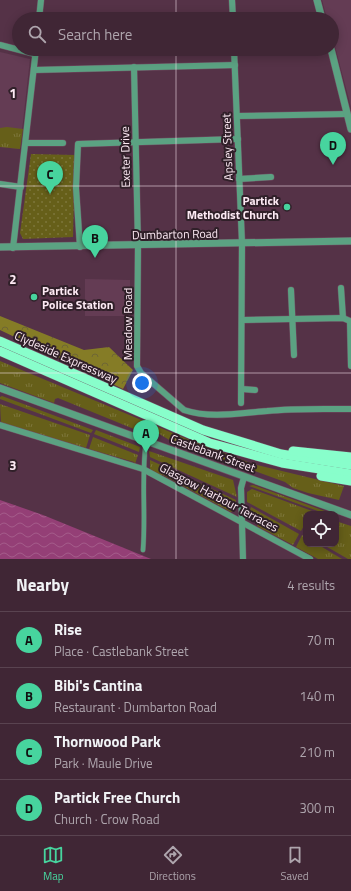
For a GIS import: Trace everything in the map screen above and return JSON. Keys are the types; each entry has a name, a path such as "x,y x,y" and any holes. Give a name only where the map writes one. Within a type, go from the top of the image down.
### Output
{"main road":[{"path":"0,336 50,359 73,373"},
{"name":"Clydeside Expressway","path":"0,341 202,430 236,442 281,454 351,465"},
{"name":"Clydeside Expressway","path":"0,351 210,443 282,463 351,474"},
{"path":"0,357 30,364"},
{"path":"236,442 302,452 351,457"},
{"path":"210,443 221,450 253,462 304,474 351,481"}],"street":[{"path":"40,12 41,0"},
{"path":"232,0 233,12"},
{"path":"317,0 320,12"},
{"path":"0,45 12,47"},
{"path":"13,248 35,56"},
{"name":"Apsley Street","path":"234,56 242,243 241,403"},
{"path":"333,56 351,129"},
{"path":"34,70 235,65"},
{"name":"Exeter Drive","path":"134,68 138,245"},
{"path":"237,116 347,114"},
{"path":"80,247 76,188 78,144 238,139"},
{"path":"26,143 63,142"},
{"path":"239,179 271,177"},
{"path":"0,184 21,187"},
{"name":"Dumbarton Road","path":"0,247 80,247 351,241"},
{"name":"Meadow Road","path":"138,245 137,366 141,373 184,410 204,414 246,414 267,411 351,409"},
{"path":"341,288 344,318"},
{"path":"291,290 294,355"},
{"path":"242,320 344,318 350,321 351,366"},
{"name":"Castlebank Street","path":"0,388 351,515"},
{"path":"242,389 255,390"},
{"path":"241,403 246,414"},
{"name":"Glasgow Harbour Terraces","path":"0,425 143,469 310,559"},
{"path":"143,550 145,528 143,469 146,440"},
{"path":"243,559 241,488 244,477"}],"shaded area":[{"path":"322,0 351,0 351,107 338,56 339,56 339,12 325,12"},
{"path":"0,52 30,59 20,149 0,147"},
{"path":"85,279 130,280 130,316 85,316"}],"green space":[{"path":"7,127 23,129 20,149 0,147 0,128"},
{"path":"31,154 75,155 73,237 23,239 20,233"},
{"path":"0,316 84,350 109,347 133,370 123,389 0,330"},
{"path":"0,361 187,439 253,464 344,486 339,500 293,488 285,482 171,441 151,429 134,429 58,398 55,399 54,403 0,383"},
{"path":"2,396 93,430 91,433 0,399"},
{"path":"0,404 90,435 86,448 1,423"},
{"path":"96,430 140,447 139,452 94,434"},
{"path":"93,437 138,455 135,464 134,462 89,449"},
{"path":"149,451 233,480 237,497 150,457"},
{"path":"150,460 236,500 234,510 231,512 163,475 150,470"},
{"path":"253,485 325,511 318,511 249,486"},
{"path":"252,489 312,511 303,511 303,527 301,531 247,502 247,492"},
{"path":"251,507 299,534 293,545 257,526 259,523 248,516"},
{"path":"339,522 351,526 351,559 348,559 327,547 339,547"},
{"path":"302,535 303,547 322,547 342,559 318,559 296,547"}],"water":[{"path":"0,500 43,515 151,559 0,559"}],"place":[{"name":"Partick Free Church","path":"333,165"},
{"name":"Thornwood Park","path":"50,194"},
{"name":"Partick Methodist Church","path":"287,207"},
{"name":"Bibi's Cantina","path":"95,258"},
{"name":"Partick Police Station","path":"34,297"},
{"name":"Rise","path":"146,453"}]}
